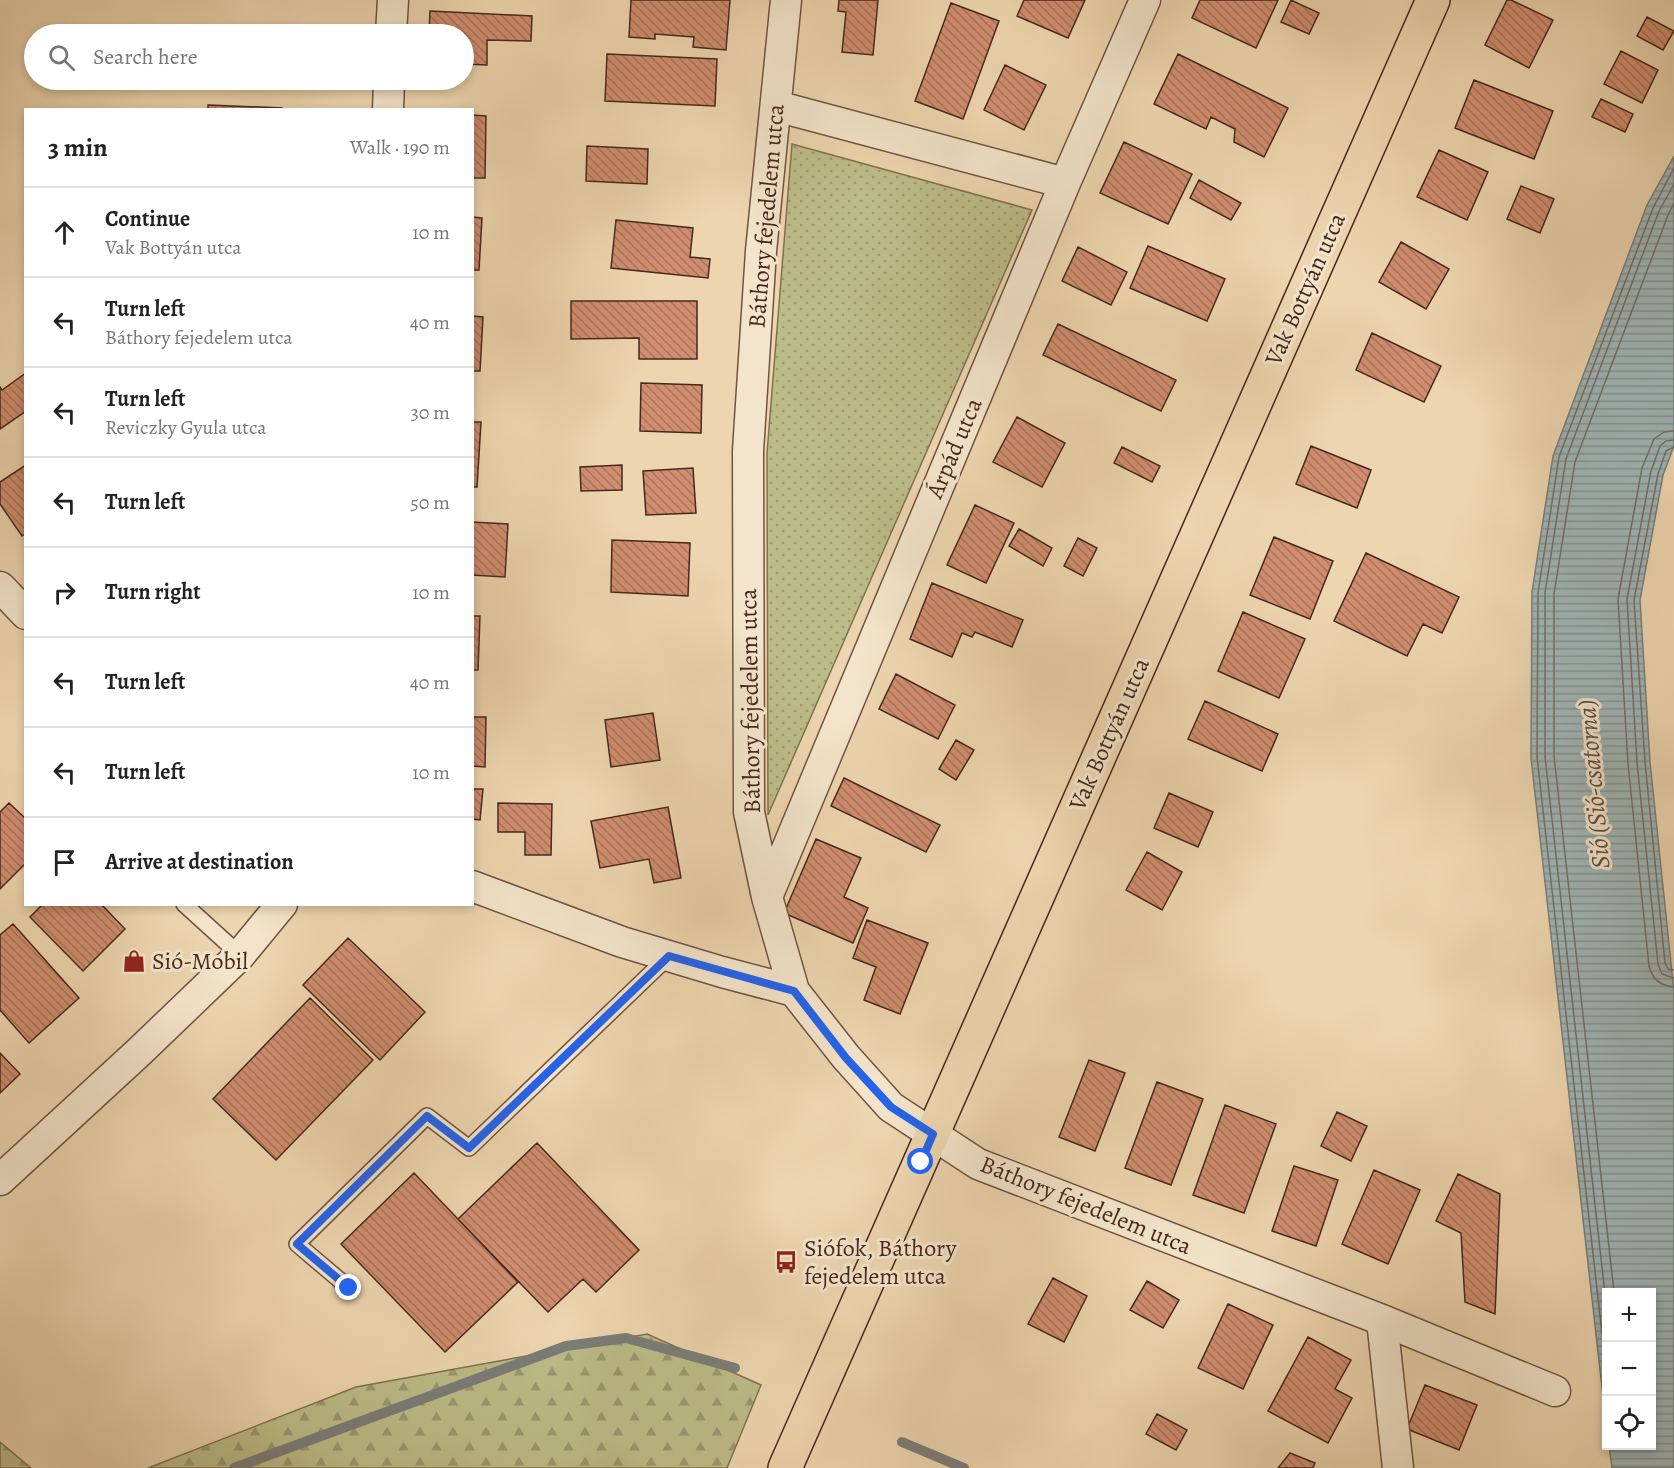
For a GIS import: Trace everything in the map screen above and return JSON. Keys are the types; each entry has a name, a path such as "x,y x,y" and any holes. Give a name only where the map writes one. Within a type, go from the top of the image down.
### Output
{"main road":[{"name":"Vak Bottyán utca","path":"785,1468 1432,0"}],"street":[{"path":"392,24 393,0"},
{"name":"Báthory fejedelem utca","path":"786,0 761,251 748,452 749,812 766,897 794,991 846,1058 891,1107 978,1164 1382,1320 1556,1391"},
{"name":"Árpád utca","path":"766,897 1065,183 1145,0"},
{"path":"388,108 389,90"},
{"path":"776,106 1065,183"},
{"path":"0,587 24,612"},
{"path":"474,887 622,942 794,991"},
{"path":"0,1180 240,955 280,906"},
{"path":"1382,1320 1398,1468"}],"lane":[{"path":"186,906 240,955"},
{"path":"349,1288 297,1244 427,1116 469,1148 669,956"}],"green space":[{"path":"792,144 1032,210 768,815 767,453"},
{"path":"647,1334 761,1385 727,1468 148,1468 356,1387"},
{"path":"0,1442 31,1468 0,1468"}],"water":[{"name":"Sió (Sió-csatorna)","path":"1674,156 1674,446 1663,475 1640,600 1650,762 1674,992 1674,1468 1612,1468 1610,1450 1656,1450 1656,1288 1602,1288 1602,1388 1531,758 1532,592 1553,456 1647,205"}],"building":[{"path":"631,0 730,0 726,50 693,47 694,37 655,34 655,39 629,37"},
{"path":"839,0 878,0 873,55 842,52 846,12 838,11"},
{"path":"1024,0 1085,0 1068,38 1017,16"},
{"path":"1200,0 1278,0 1256,48 1192,18"},
{"path":"1291,0 1319,13 1309,34 1281,22"},
{"path":"1507,0 1553,20 1529,68 1485,45"},
{"path":"951,3 999,21 963,119 915,101"},
{"path":"430,11 532,16 531,41 487,40 487,65 474,64 474,24 429,24"},
{"path":"1647,17 1674,31 1663,50 1637,36"},
{"path":"1621,51 1658,70 1642,103 1604,84"},
{"path":"607,54 717,59 715,106 605,101"},
{"path":"1178,54 1288,108 1264,157 1234,142 1235,129 1211,117 1206,129 1154,104"},
{"path":"1005,65 1046,85 1024,130 984,110"},
{"path":"1474,80 1553,111 1534,159 1455,128"},
{"path":"1601,99 1633,114 1625,132 1592,117"},
{"path":"208,105 282,108 208,108"},
{"path":"474,115 486,116 485,178 474,178"},
{"path":"1124,142 1192,174 1168,224 1100,193"},
{"path":"587,146 648,149 647,184 586,181"},
{"path":"1439,150 1488,172 1467,220 1417,197"},
{"path":"1199,180 1241,203 1231,220 1190,198"},
{"path":"1521,186 1554,199 1540,233 1507,219"},
{"path":"474,217 482,218 479,270 474,270"},
{"path":"616,220 693,228 690,257 710,259 708,278 611,268"},
{"path":"1401,242 1449,269 1426,309 1379,282"},
{"path":"1148,246 1225,279 1207,321 1130,288"},
{"path":"1078,247 1127,272 1111,305 1062,281"},
{"path":"571,301 697,301 697,359 639,359 639,338 571,339"},
{"path":"474,316 483,317 480,371 474,371"},
{"path":"1058,324 1176,380 1161,411 1043,355"},
{"path":"1372,333 1441,366 1424,402 1356,370"},
{"path":"24,374 24,412 0,429 0,387 2,390"},
{"path":"641,383 702,385 701,433 640,431"},
{"path":"1017,417 1065,443 1042,487 993,462"},
{"path":"474,422 481,422 477,487 474,487"},
{"path":"1311,446 1371,470 1357,508 1296,484"},
{"path":"1122,447 1160,466 1152,482 1114,463"},
{"path":"622,465 622,490 581,491 580,467"},
{"path":"24,466 24,534 22,536 0,504 0,482"},
{"path":"693,468 696,513 646,515 643,471"},
{"path":"975,505 1014,523 986,583 947,565"},
{"path":"474,522 508,524 505,577 474,575"},
{"path":"1019,529 1052,548 1043,566 1009,546"},
{"path":"1274,537 1333,561 1310,619 1250,595"},
{"path":"1078,538 1097,548 1083,576 1064,566"},
{"path":"612,540 690,543 688,596 611,592"},
{"path":"1366,553 1459,597 1442,633 1423,624 1407,656 1334,621"},
{"path":"932,583 1023,620 1012,647 975,632 972,637 962,633 952,657 910,639"},
{"path":"1243,612 1305,639 1279,698 1218,671"},
{"path":"474,616 480,616 478,670 474,670"},
{"path":"896,674 955,705 938,739 879,709"},
{"path":"1205,701 1278,734 1262,771 1188,739"},
{"path":"653,713 660,760 611,767 605,720"},
{"path":"474,717 486,717 485,767 474,766"},
{"path":"956,740 974,750 956,780 939,769"},
{"path":"844,778 940,825 926,852 831,806"},
{"path":"474,789 483,789 480,820 474,819"},
{"path":"1169,793 1213,812 1198,847 1154,828"},
{"path":"9,803 24,817 24,865 0,889 0,812"},
{"path":"498,803 552,804 551,855 525,855 525,832 498,832"},
{"path":"668,807 681,878 654,883 649,859 600,868 591,821"},
{"path":"816,839 861,858 844,897 868,908 853,943 784,913"},
{"path":"1147,852 1182,872 1162,910 1126,890"},
{"path":"41,906 103,906 125,929 83,971 30,917"},
{"path":"867,920 928,943 900,1014 864,1000 876,967 853,958"},
{"path":"13,924 79,998 29,1043 0,1010 0,935"},
{"path":"348,938 425,1012 380,1060 303,985"},
{"path":"310,998 373,1060 276,1160 213,1099"},
{"path":"0,1053 20,1074 0,1093"},
{"path":"1089,1060 1125,1073 1095,1151 1059,1137"},
{"path":"1157,1082 1203,1099 1171,1185 1125,1168"},
{"path":"1225,1105 1276,1124 1244,1213 1193,1195"},
{"path":"1337,1112 1367,1126 1351,1161 1321,1146"},
{"path":"537,1143 639,1250 596,1292 583,1279 548,1312 458,1219"},
{"path":"1294,1166 1338,1180 1316,1246 1272,1231"},
{"path":"1374,1170 1420,1190 1388,1264 1342,1244"},
{"path":"414,1173 518,1282 445,1352 341,1244"},
{"path":"1458,1174 1500,1194 1495,1314 1465,1302 1461,1233 1436,1221"},
{"path":"1053,1278 1087,1296 1064,1342 1028,1324"},
{"path":"1147,1281 1179,1300 1163,1328 1130,1310"},
{"path":"1228,1304 1273,1325 1243,1389 1198,1368"},
{"path":"1308,1337 1351,1360 1335,1389 1352,1398 1328,1443 1268,1411"},
{"path":"1425,1385 1477,1405 1459,1450 1407,1429"},
{"path":"1157,1414 1187,1430 1176,1450 1146,1434"},
{"path":"1290,1453 1315,1463 1313,1468 1278,1468"}],"waterway":[{"path":"234,1468 566,1346 626,1338 735,1368"},
{"path":"902,1442 964,1468"}],"place":[{"name":"Sió-Mobil","path":"134,961"},
{"name":"Siófok, Báthory fejedelem utca","path":"786,1262"}],"route":[{"path":"349,1288 297,1244 427,1116 469,1148 669,956 794,991 846,1058 891,1107 933,1134 921,1162"}]}
